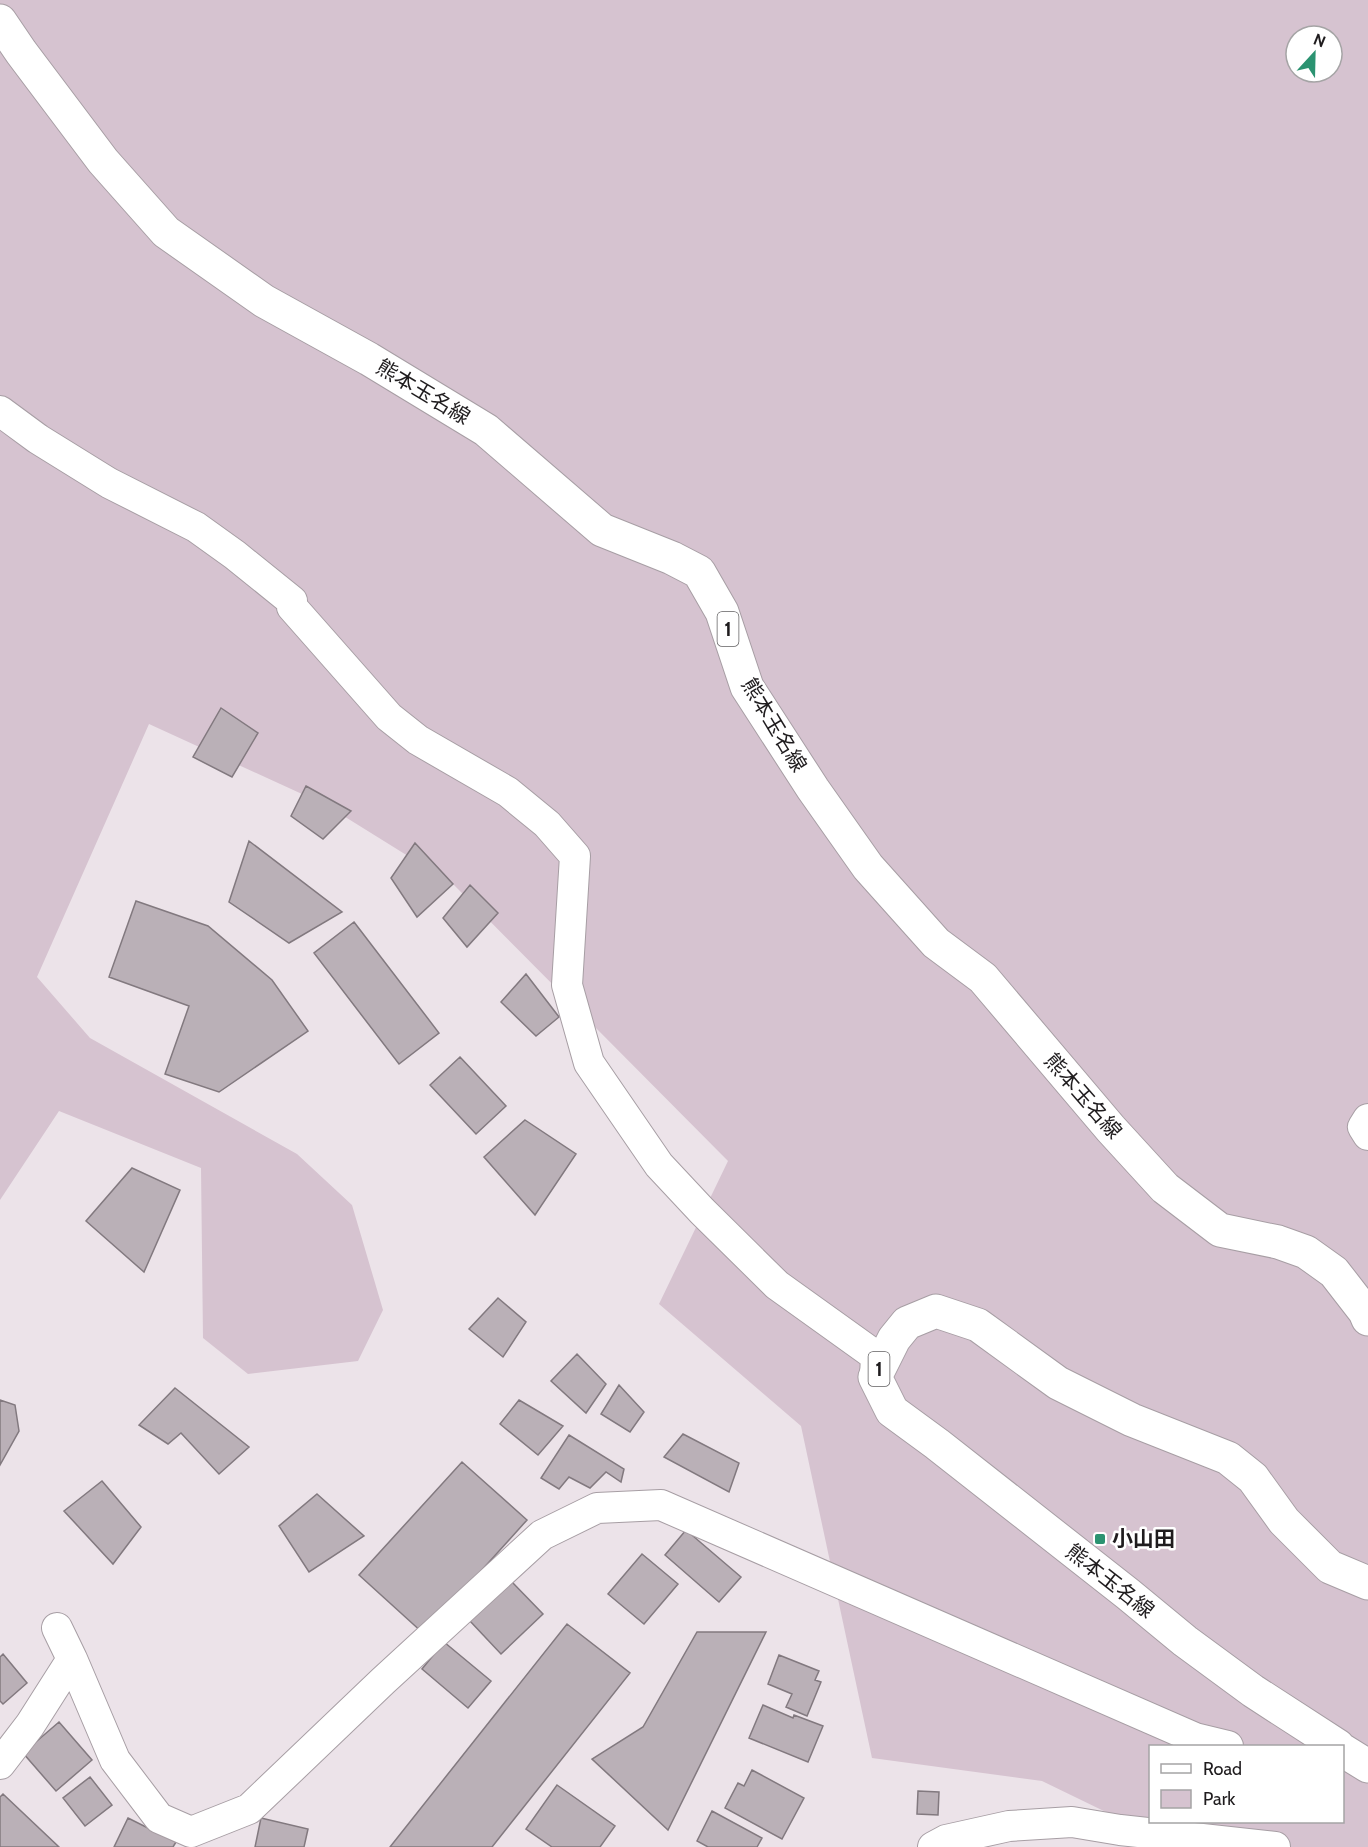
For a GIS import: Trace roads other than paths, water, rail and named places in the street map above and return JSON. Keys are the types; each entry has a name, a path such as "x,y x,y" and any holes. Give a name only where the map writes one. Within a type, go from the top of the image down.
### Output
{"main road":[{"name":"熊本玉名線","path":"0,21 103,161 166,232 264,301 369,359 486,430 602,530 672,558 699,572 722,612 747,687 813,789 868,867 936,943 983,978 1111,1129 1165,1188 1220,1230 1278,1242 1306,1252 1334,1272 1368,1319"},
{"name":"1","path":"875,1377 894,1339 907,1323 936,1311 978,1325 1059,1383 1131,1420 1228,1458 1253,1478 1284,1521 1330,1567 1368,1583"},
{"name":"熊本玉名線","path":"875,1377 892,1411 1193,1647 1253,1692 1333,1745"}],"street":[{"path":"0,411 38,439 109,483 196,527 235,555 292,601 292,607 389,717 418,740 508,792 547,824 575,856 567,985 590,1063 659,1165 777,1285 876,1356 875,1377"},
{"path":"1368,1119 1363,1127 1368,1135"},
{"path":"57,1628 115,1760 159,1818 191,1832 249,1809 542,1534 597,1509 660,1505 1195,1738 1224,1745"},
{"path":"0,1764 30,1725 72,1659"},
{"path":"933,1847 946,1840 1009,1826 1072,1822 1128,1838 1275,1847"}],"place":[{"name":"小山田","path":"1100,1539"}]}
